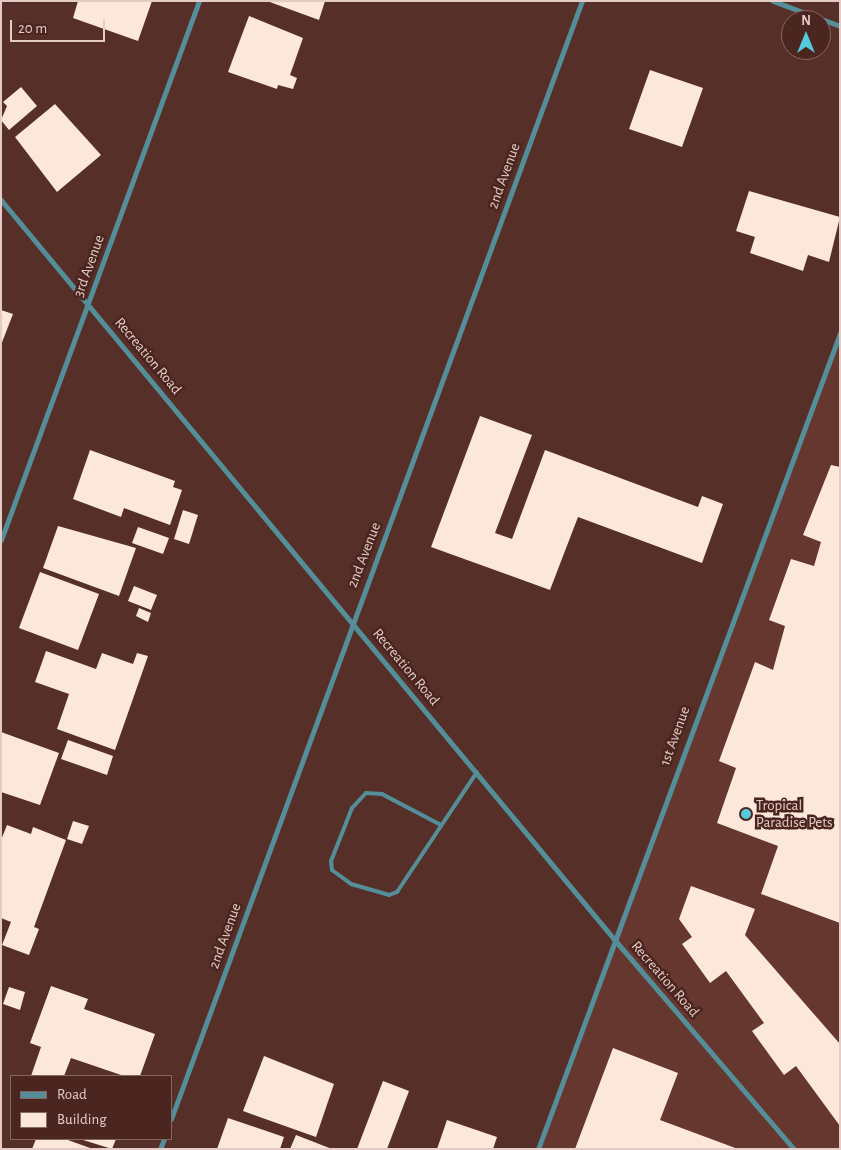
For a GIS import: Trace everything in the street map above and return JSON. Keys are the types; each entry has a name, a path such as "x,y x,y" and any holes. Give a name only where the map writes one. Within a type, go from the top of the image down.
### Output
{"street":[{"name":"3rd Avenue","path":"1,540 199,1"},
{"name":"2nd Avenue","path":"172,1116 352,622 582,1"},
{"path":"773,1 840,26"},
{"name":"Recreation Road","path":"1,200 613,938 794,1149"},
{"name":"1st Avenue","path":"538,1149 613,938 840,333"}],"lane":[{"path":"441,825 382,794 366,793 352,808 330,861 332,870 351,884 389,895 397,892 477,772"}],"shaded area":[{"path":"840,333 840,1149 538,1149 613,938"}],"building":[{"path":"78,1 152,1 138,41 73,18"},
{"path":"267,1 325,1 319,20"},
{"path":"249,16 303,38 290,75 297,78 293,89 278,85 277,89 228,72"},
{"path":"650,70 703,88 682,147 629,129"},
{"path":"21,87 37,106 9,130 1,120 7,106 3,102"},
{"path":"55,104 101,155 57,192 15,137"},
{"path":"749,191 840,217 829,262 808,255 803,271 750,253 755,237 736,231"},
{"path":"1,310 13,314 1,345"},
{"path":"480,416 532,435 495,533 512,539 545,450 698,507 702,496 723,504 702,563 578,517 550,590 431,547"},
{"path":"90,450 175,481 173,487 182,490 170,525 124,508 121,517 73,499"},
{"path":"831,465 840,467 840,923 761,894 778,846 717,823 736,768 719,761 755,662 773,670 785,626 769,620 791,559 814,566 821,542 803,535"},
{"path":"183,510 198,515 189,544 174,539"},
{"path":"58,526 136,548 119,596 43,568"},
{"path":"138,527 169,538 163,554 132,543"},
{"path":"40,572 99,594 78,650 19,628"},
{"path":"134,586 157,595 151,610 128,601"},
{"path":"139,608 151,613 148,622 136,616"},
{"path":"46,651 96,669 102,653 133,664 137,653 148,656 115,750 57,729 69,694 35,682"},
{"path":"1,732 59,753 40,805 1,792"},
{"path":"68,740 113,756 107,775 61,759"},
{"path":"73,821 89,826 82,844 67,839"},
{"path":"7,825 31,834 33,827 66,840 34,927 39,929 29,955 2,945 11,922 1,918 1,840"},
{"path":"691,886 755,909 745,935 840,1044 840,1126 796,1066 784,1075 752,1031 764,1023 726,971 710,983 682,944 692,937 679,919"},
{"path":"51,986 88,999 84,1009 155,1034 140,1075 121,1075 71,1058 64,1075 31,1075 41,1047 30,1043"},
{"path":"9,987 25,992 20,1010 3,1004"},
{"path":"613,1048 678,1073 660,1120 738,1149 575,1149"},
{"path":"264,1056 334,1084 316,1137 243,1111"},
{"path":"383,1081 409,1091 387,1149 357,1149"},
{"path":"228,1118 284,1137 280,1149 217,1149"},
{"path":"447,1120 497,1137 493,1149 437,1149"},
{"path":"296,1135 332,1149 290,1149"},
{"path":"36,1140 68,1140 93,1149 32,1149"},
{"path":"83,1140 116,1140 112,1149"}],"place":[{"name":"Tropical Paradise Pets","path":"746,814"}]}
